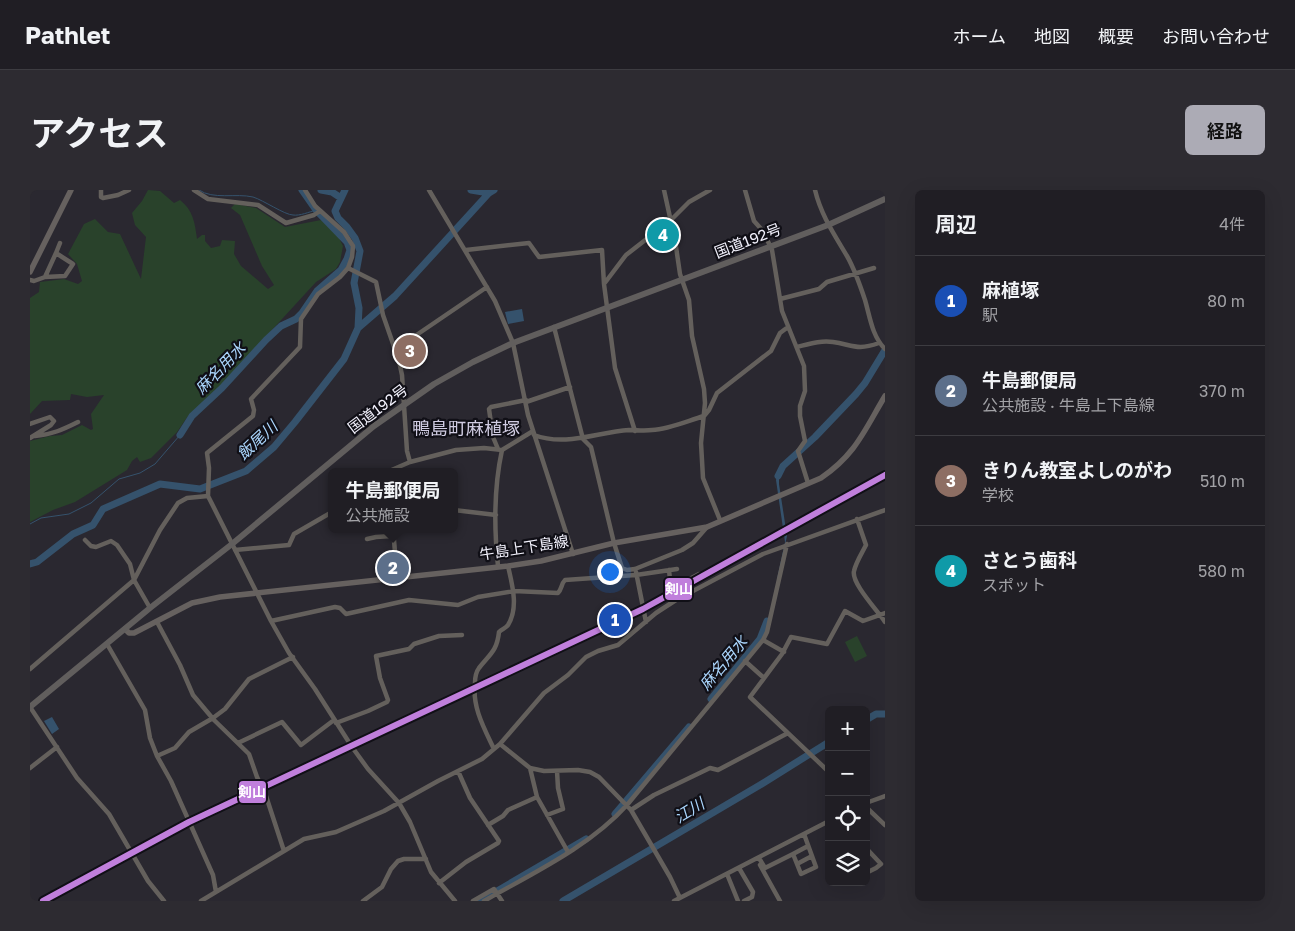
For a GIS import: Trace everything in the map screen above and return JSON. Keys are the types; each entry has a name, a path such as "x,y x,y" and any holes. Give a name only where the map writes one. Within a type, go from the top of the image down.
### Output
{"highway":[{"name":"国道192号","path":"30,707 150,608 233,547 374,426 434,384 473,362 513,343 828,225 885,199"}],"main road":[{"path":"30,272 71,190"},
{"name":"牛島上下島線","path":"125,629 129,633 134,633 192,603 220,596 508,566 573,554 614,543 707,527 821,478 847,457 855,447 885,396"}],"street":[{"path":"101,190 103,198 118,195 129,190"},
{"path":"194,190 208,199 258,205 286,223 319,212"},
{"path":"305,190 319,212 344,232 350,240 353,246 348,268 340,277 318,294 301,319 300,346 251,398 254,410 253,416 207,453 209,470 208,495 271,621 335,722 368,769 399,804 410,822 431,872 455,901"},
{"path":"430,190 487,287 513,343 534,433 573,554"},
{"path":"664,190 682,280 689,300 692,336 704,389 705,403 701,443 702,478 720,520"},
{"path":"604,284 626,255 671,220 689,202 710,190"},
{"path":"745,190 754,220 763,230 770,246 780,299 806,375 800,416 805,441 799,452 808,483"},
{"path":"797,347 821,342 832,342 856,348 882,346 872,329 865,300 855,273 828,225 819,206 815,190"},
{"path":"45,277 60,243"},
{"path":"466,250 529,243 539,257 602,250 606,308 615,368 634,431"},
{"path":"30,280 65,276 73,264 56,253"},
{"path":"348,268 376,282 383,315 402,375 407,451 410,462"},
{"path":"780,299 819,289 827,282 874,268"},
{"path":"394,347 415,336 487,287"},
{"path":"534,433 542,438 583,439 630,430 654,430 704,416 718,393 771,351 780,333 788,326"},
{"path":"554,327 583,439 591,447 614,543 622,568 627,570 635,569 682,550 693,543 707,527"},
{"path":"498,566 495,537 500,449 493,437 489,409 491,407 526,401 570,387"},
{"path":"30,424 50,417 54,421 32,437"},
{"path":"32,437 50,434 78,422"},
{"path":"396,468 410,462 456,450 500,449 534,433"},
{"path":"30,669 134,580 160,530 178,503 187,498 208,495"},
{"path":"458,510 496,515"},
{"path":"202,901 304,839 336,832 399,804 482,758 500,744 551,686 568,675 589,655 618,645 676,600 746,562 785,545 885,510"},
{"path":"233,547 289,545 294,534 328,514"},
{"path":"857,519 866,545 853,576 856,584 883,615 885,622"},
{"path":"367,539 392,536 394,540 397,577"},
{"path":"85,540 91,546 96,547 111,542 117,545 130,564 134,580 150,608"},
{"path":"484,901 496,892 602,830 627,805 763,640 767,632 785,545"},
{"path":"494,749 477,710 474,696 478,669 498,645 499,632 508,626 513,608 514,591 508,566"},
{"path":"635,569 646,622"},
{"path":"271,621 335,607 340,608 346,614 409,600 458,605 478,597 514,591 558,593 565,580 636,575 677,569"},
{"path":"669,570 671,589 699,574"},
{"path":"825,768 750,697 784,652 791,637 827,644 845,611 863,621 883,615"},
{"path":"157,622 180,665 193,695 248,754 266,796 284,850"},
{"path":"238,744 282,722 301,746 335,722 387,702 376,656 409,649 414,644 439,636 462,635"},
{"path":"763,640 784,652"},
{"path":"107,644 145,710 150,738 157,756 171,781 213,875 216,892"},
{"path":"157,756 175,748 189,732 224,709 249,679 293,657"},
{"path":"746,661 764,678"},
{"path":"30,707 78,778 108,814 148,881 164,901"},
{"path":"627,805 654,795 710,768 718,770 788,733"},
{"path":"500,744 530,768 544,771 578,770 590,772 598,777 627,805 680,898"},
{"path":"30,768 57,747"},
{"path":"530,768 537,796 567,851"},
{"path":"547,816 563,808 559,794 557,770"},
{"path":"439,883 466,862 499,841 470,798 458,771"},
{"path":"488,825 504,816 513,807 537,796"},
{"path":"870,802 885,796"},
{"path":"870,811 885,825"},
{"path":"674,901 825,823"},
{"path":"789,842 801,874 816,867 804,834"},
{"path":"758,859 765,868 808,846"},
{"path":"774,850 780,860"},
{"path":"870,852 881,864 870,870"},
{"path":"797,864 812,856"},
{"path":"363,901 382,887 391,869 398,861 404,859 426,859"},
{"path":"758,859 780,901"},
{"path":"740,868 753,892 752,897 744,901"},
{"path":"727,874 738,901"},
{"path":"473,901 494,889 502,901"}],"green space":[{"path":"148,190 160,191 174,203 180,200 193,217 197,239 205,235 205,241 211,248 220,246 222,240 235,241 234,254 241,266 268,289 274,285 262,266 240,215 231,208 235,204 256,208 285,227 321,220 337,234 343,246 340,262 336,269 316,282 224,382 188,416 177,432 151,458 140,462 137,457 132,461 127,470 75,502 53,510 30,522 30,441 62,435 82,425 91,430 93,429 91,414 104,395 87,397 71,394 70,400 42,401 30,414 30,298 39,292 40,282 64,279 78,284 82,281 77,264 68,254 84,224 95,219 108,232 120,234 141,279 146,237 135,225 132,213"},
{"path":"857,636 867,656 855,662 845,642"}],"water":[{"path":"522,309 524,321 508,324 505,312"},
{"path":"783,467 779,476 779,484 787,536 777,579 785,542 776,480 779,469"},
{"path":"52,717 59,729 52,734 44,721"}],"waterway":[{"path":"199,190 218,196 253,197 293,215 316,210"},
{"name":"麻名用水","path":"180,435 192,416 222,388 266,340 281,326 296,319 302,313 317,291 341,270 347,259 350,250 347,242 316,210 302,190"},
{"path":"321,190 332,192 341,198"},
{"name":"飯尾川","path":"30,564 37,562 73,534 93,525 103,509 160,484 200,489 246,471 274,447 344,359 358,328 359,308 354,283 360,251 355,238 338,218 335,211 345,190"},
{"name":"飯尾川","path":"471,190 489,193"},
{"name":"飯尾川","path":"358,328 395,296 489,193 494,190"},
{"name":"麻名用水","path":"778,476 783,466 815,437 856,394 885,350"},
{"name":"麻名用水","path":"30,524 41,518 69,514 91,503 119,479 140,473 155,464 180,435"},
{"name":"麻名用水","path":"711,699 760,639 767,621"},
{"name":"江川","path":"870,718 876,714 885,714"},
{"name":"麻名用水","path":"615,814 689,727"},
{"name":"江川","path":"563,901 825,744"},
{"name":"麻名用水","path":"480,901 586,839"}],"transit line":[{"name":"剣山","path":"43,901 189,822 643,609 885,475"}],"place":[{"name":"さとう歯科","path":"663,235"},
{"name":"きりん教室よしのがわ","path":"410,351"},
{"name":"牛島郵便局","path":"393,568"},
{"name":"麻植塚","path":"615,620"}],"district":[{"name":"鴨島町麻植塚","path":"466,429"}]}
